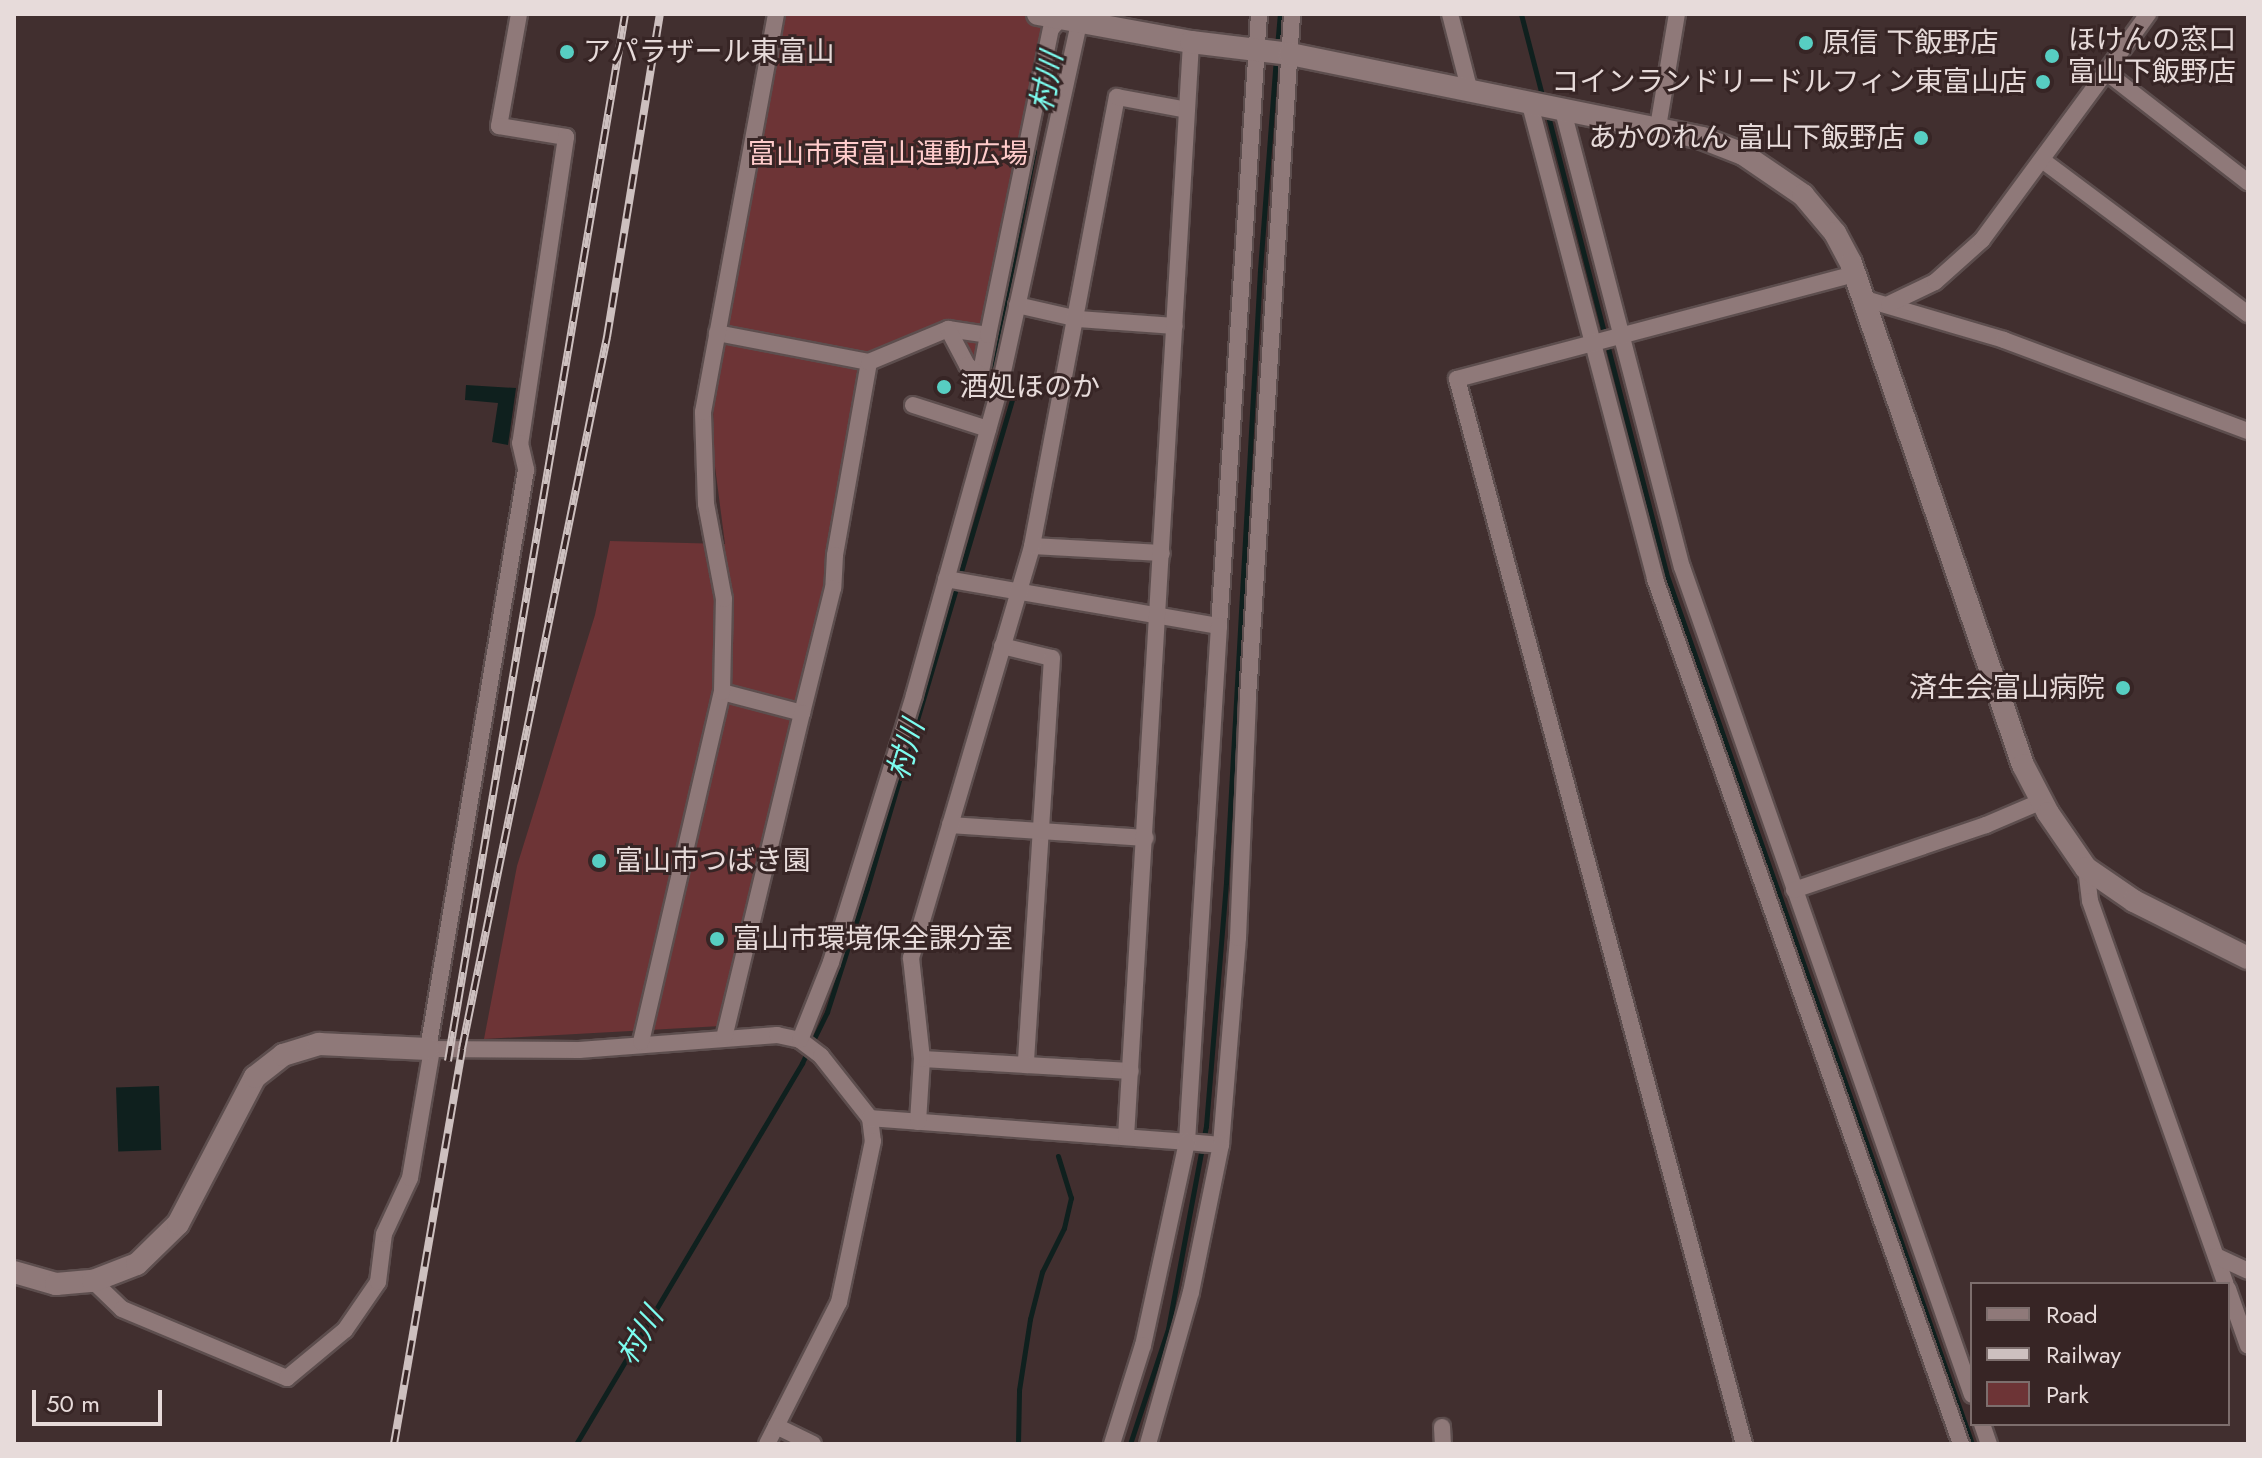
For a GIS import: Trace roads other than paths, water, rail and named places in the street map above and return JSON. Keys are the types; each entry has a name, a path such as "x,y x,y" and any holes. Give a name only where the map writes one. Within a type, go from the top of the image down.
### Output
{"street":[{"path":"93,1281 122,1309 287,1378 345,1330 378,1282 384,1234 410,1178 526,470 520,443 566,137 499,126 519,14"},
{"path":"641,1042 722,692 724,599 706,504 703,412 776,14"},
{"path":"1112,1444 1143,1345 1187,1142 1259,14"},
{"path":"1148,1444 1191,1292 1221,1145 1238,938 1248,697 1292,14"},
{"path":"1448,14 1469,88"},
{"path":"1658,127 1677,14"},
{"path":"1889,304 1935,282 1982,240 2148,14"},
{"path":"1065,16 1191,42 1255,47 1658,127 1702,138 1743,154 1803,195 1835,233 1865,299 2023,765 2042,801 2086,868 2134,901 2248,958"},
{"path":"800,1040 831,962 946,579 999,390 1017,305 1065,16"},
{"path":"980,377 1051,29 1065,16"},
{"path":"1126,1137 1191,42"},
{"path":"2106,72 2248,182"},
{"path":"918,1122 922,1059 911,958 1032,546 1078,319 1117,97 1187,110"},
{"path":"1529,101 1655,579 1961,1444"},
{"path":"1562,107 1619,336 1682,567 1970,1389"},
{"path":"2042,160 2248,314"},
{"path":"1744,1444 1457,379 1855,274"},
{"path":"1865,299 2004,340 2248,431"},
{"path":"1017,305 1078,319 1175,326"},
{"path":"717,333 869,362 948,329 988,335"},
{"path":"948,329 955,348 980,377 999,390"},
{"path":"724,1037 833,588 837,540 869,362"},
{"path":"913,405 988,429"},
{"path":"1032,546 1162,553"},
{"path":"946,579 1219,626"},
{"path":"1002,646 1052,658 1026,1065"},
{"path":"722,692 802,713"},
{"path":"1794,890 1986,825 2042,801"},
{"path":"950,825 1146,838"},
{"path":"2086,868 2090,901 2225,1282"},
{"path":"14,1272 56,1284 93,1281 137,1264 178,1224 255,1077 283,1055 319,1044 430,1049 579,1050 641,1042 724,1037 777,1035 800,1040 819,1055 870,1118 873,1141 839,1302 767,1444"},
{"path":"922,1059 1131,1071"},
{"path":"870,1118 1221,1145"},
{"path":"1863,1170 1890,1160"},
{"path":"2216,1256 2248,1271"},
{"path":"2230,1295 2248,1346"},
{"path":"776,1426 813,1444"}],"waterway":[{"path":"1277,47 1280,14"},
{"path":"1521,14 1543,99"},
{"path":"1130,1444 1168,1329 1206,1126 1226,882 1260,270 1276,57"},
{"path":"1547,112 1666,573 1972,1444"},
{"name":"村川","path":"998,372 993,364 1034,151"},
{"name":"村川","path":"576,1444 802,1063 827,1012 867,888 1014,393 1004,380"},
{"path":"1018,1444 1019,1390 1030,1319 1042,1272 1064,1228 1071,1198 1058,1156"}],"railway":[{"path":"448,1061 625,14"},
{"path":"394,1444 462,1049 607,337 660,14"}],"place":[{"name":"原信 下飯野店","path":"1806,43"},
{"name":"アパラザール東富山","path":"567,52"},
{"name":"ほけんの窓口 富山下飯野店","path":"2052,56"},
{"name":"コインランドリードルフィン東富山店","path":"2043,82"},
{"name":"あかのれん 富山下飯野店","path":"1921,138"},
{"name":"酒処ほのか","path":"944,387"},
{"name":"済生会富山病院","path":"2123,688"},
{"name":"富山市つばき園","path":"599,861"},
{"name":"富山市環境保全課分室","path":"717,939"}],"park label":[{"name":"富山市東富山運動広場","path":"888,154"}]}
